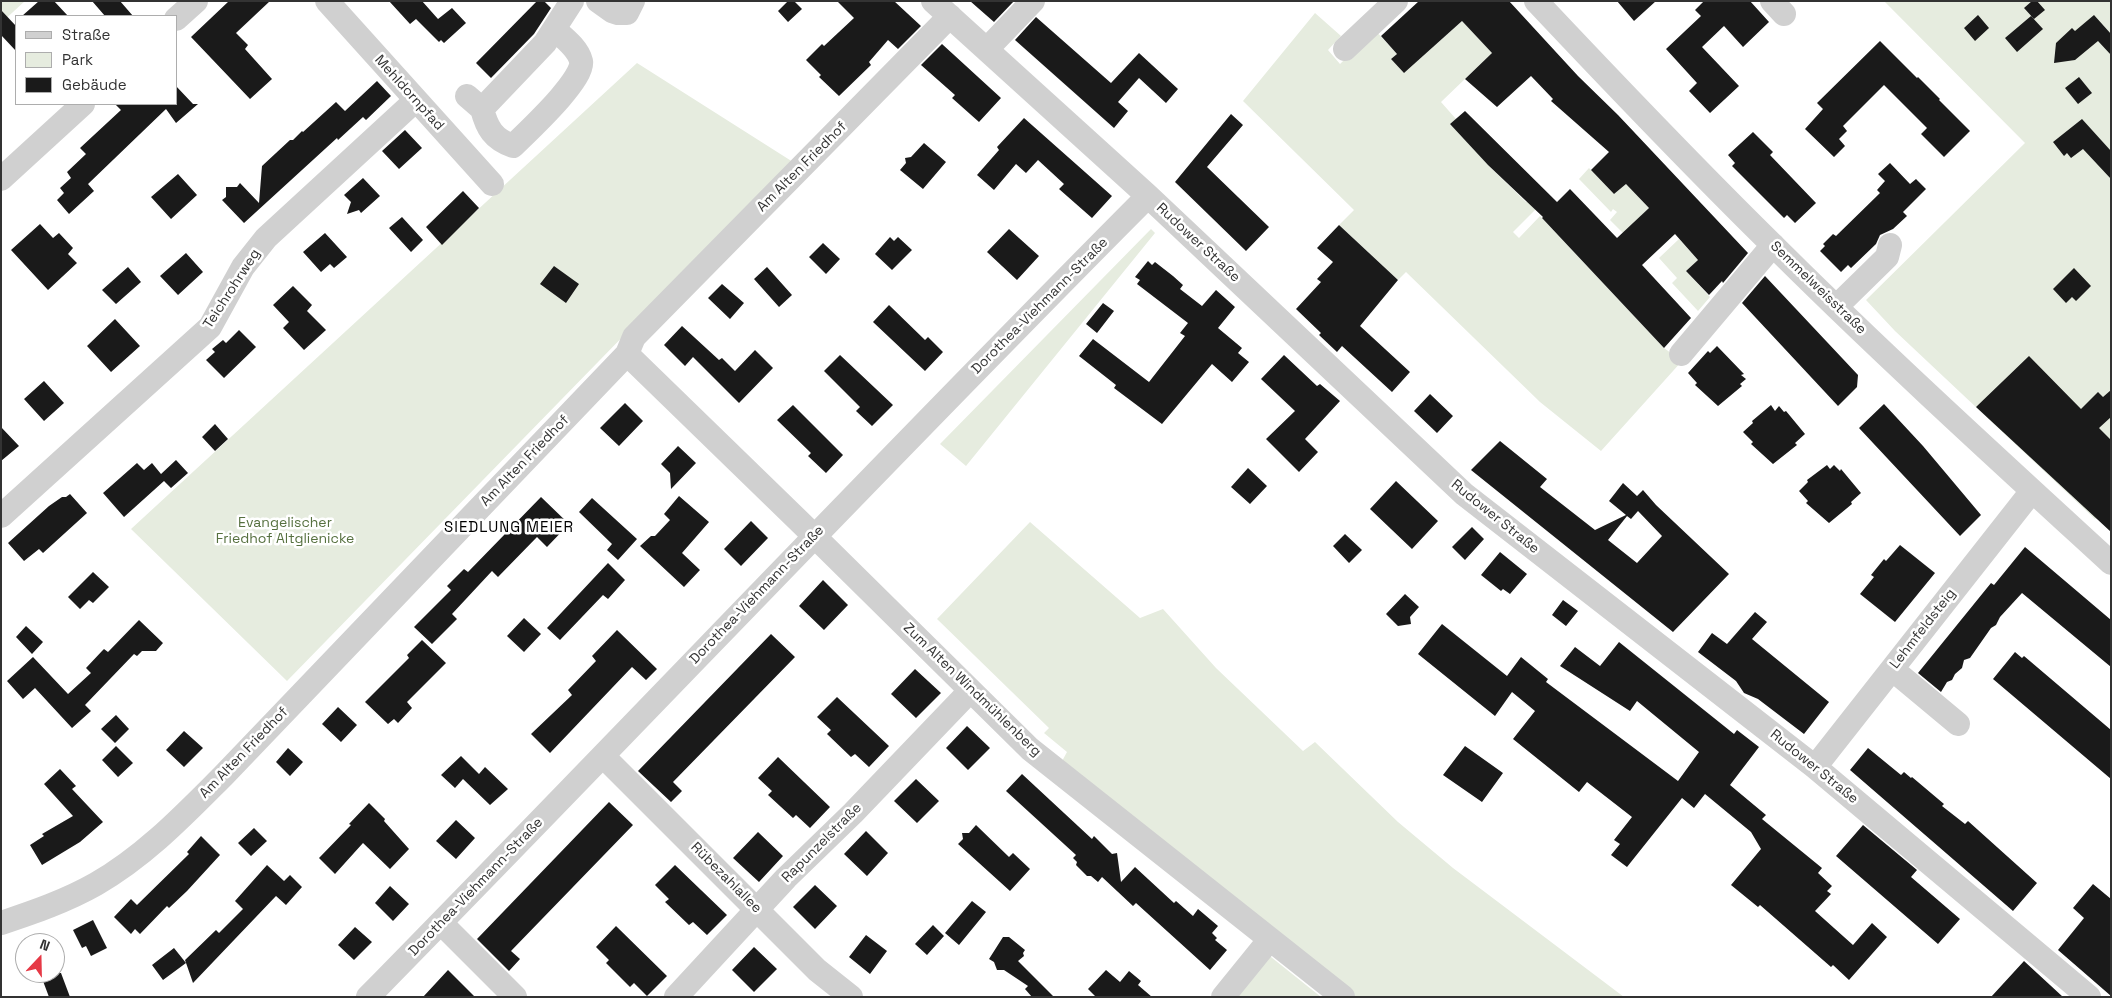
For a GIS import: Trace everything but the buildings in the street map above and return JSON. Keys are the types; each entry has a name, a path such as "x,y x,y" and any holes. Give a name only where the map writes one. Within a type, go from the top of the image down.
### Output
{"street":[{"path":"178,17 196,1"},
{"name":"Mehldornpfad","path":"326,1 492,184"},
{"path":"554,29 578,52 582,63 578,75 568,89 513,146 503,143 487,126 474,103 545,43 554,29 572,1"},
{"path":"598,1 618,13 627,13 633,1"},
{"path":"987,49 1033,1"},
{"path":"1345,48 1396,1"},
{"name":"Semmelweisstraße","path":"1536,1 1640,110 1784,248 1837,306 2032,491 2111,562"},
{"name":"Rudower Straße","path":"941,9 1148,196 1464,494 1815,767 2089,997"},
{"name":"Am Alten Friedhof","path":"1,923 53,906 96,884 129,862 163,835 237,761 627,354 634,337 941,9"},
{"name":"Teichrohrweg","path":"1,516 210,327 243,267 266,238 416,100"},
{"path":"1,179 82,105"},
{"name":"Dorothea-Viehmann-Straße","path":"368,997 603,756 814,535 1148,196"},
{"path":"1837,306 1887,257 1890,246"},
{"path":"1681,354 1784,248"},
{"name":"Zum Alten Windmühlenberg","path":"627,354 814,535 1030,749 1343,997"},
{"name":"Lehmfeldsteig","path":"1815,767 2032,491"},
{"path":"1892,669 1958,724"},
{"name":"Rapunzelstraße","path":"676,997 758,909 970,691"},
{"name":"Rübezahlallee","path":"603,756 817,970 851,997"},
{"path":"441,923 515,997"},
{"path":"1223,997 1270,939"}],"green space":[{"path":"1,1 25,1 1,23"},
{"path":"1884,1 2111,1 2111,527 2099,515 2095,519 1895,331 1866,300 2025,143"},
{"path":"1315,13 1341,36 1328,50 1340,64 1375,30 1397,54 1391,59 1404,73 1462,21 1492,53 1441,102 1456,119 1450,124 1526,202 1550,195 1513,232 1519,238 1540,216 1664,348 1682,361 1601,451 1540,402 1406,272 1398,280 1339,225 1354,210 1243,101"},
{"name":"Evangelischer Friedhof Altglienicke","path":"637,63 793,162 287,681 131,529"},
{"path":"1589,168 1614,194 1626,184 1649,208 1623,233 1610,220 1617,212 1613,209 1611,212 1579,179"},
{"path":"1151,229 1155,233 966,466 940,444"},
{"path":"1679,239 1698,260 1686,271 1710,297 1698,311 1672,283 1677,278 1659,258"},
{"path":"1030,522 1140,618 1163,609 1216,668 1303,751 1315,742 1398,822 1453,868 1624,997 1349,997 1061,763 1067,752 1044,733 1049,728 937,619"},
{"path":"1266,953 1321,997 1230,997"}],"district":[{"name":"SIEDLUNG MEIER","path":"509,528"}]}
